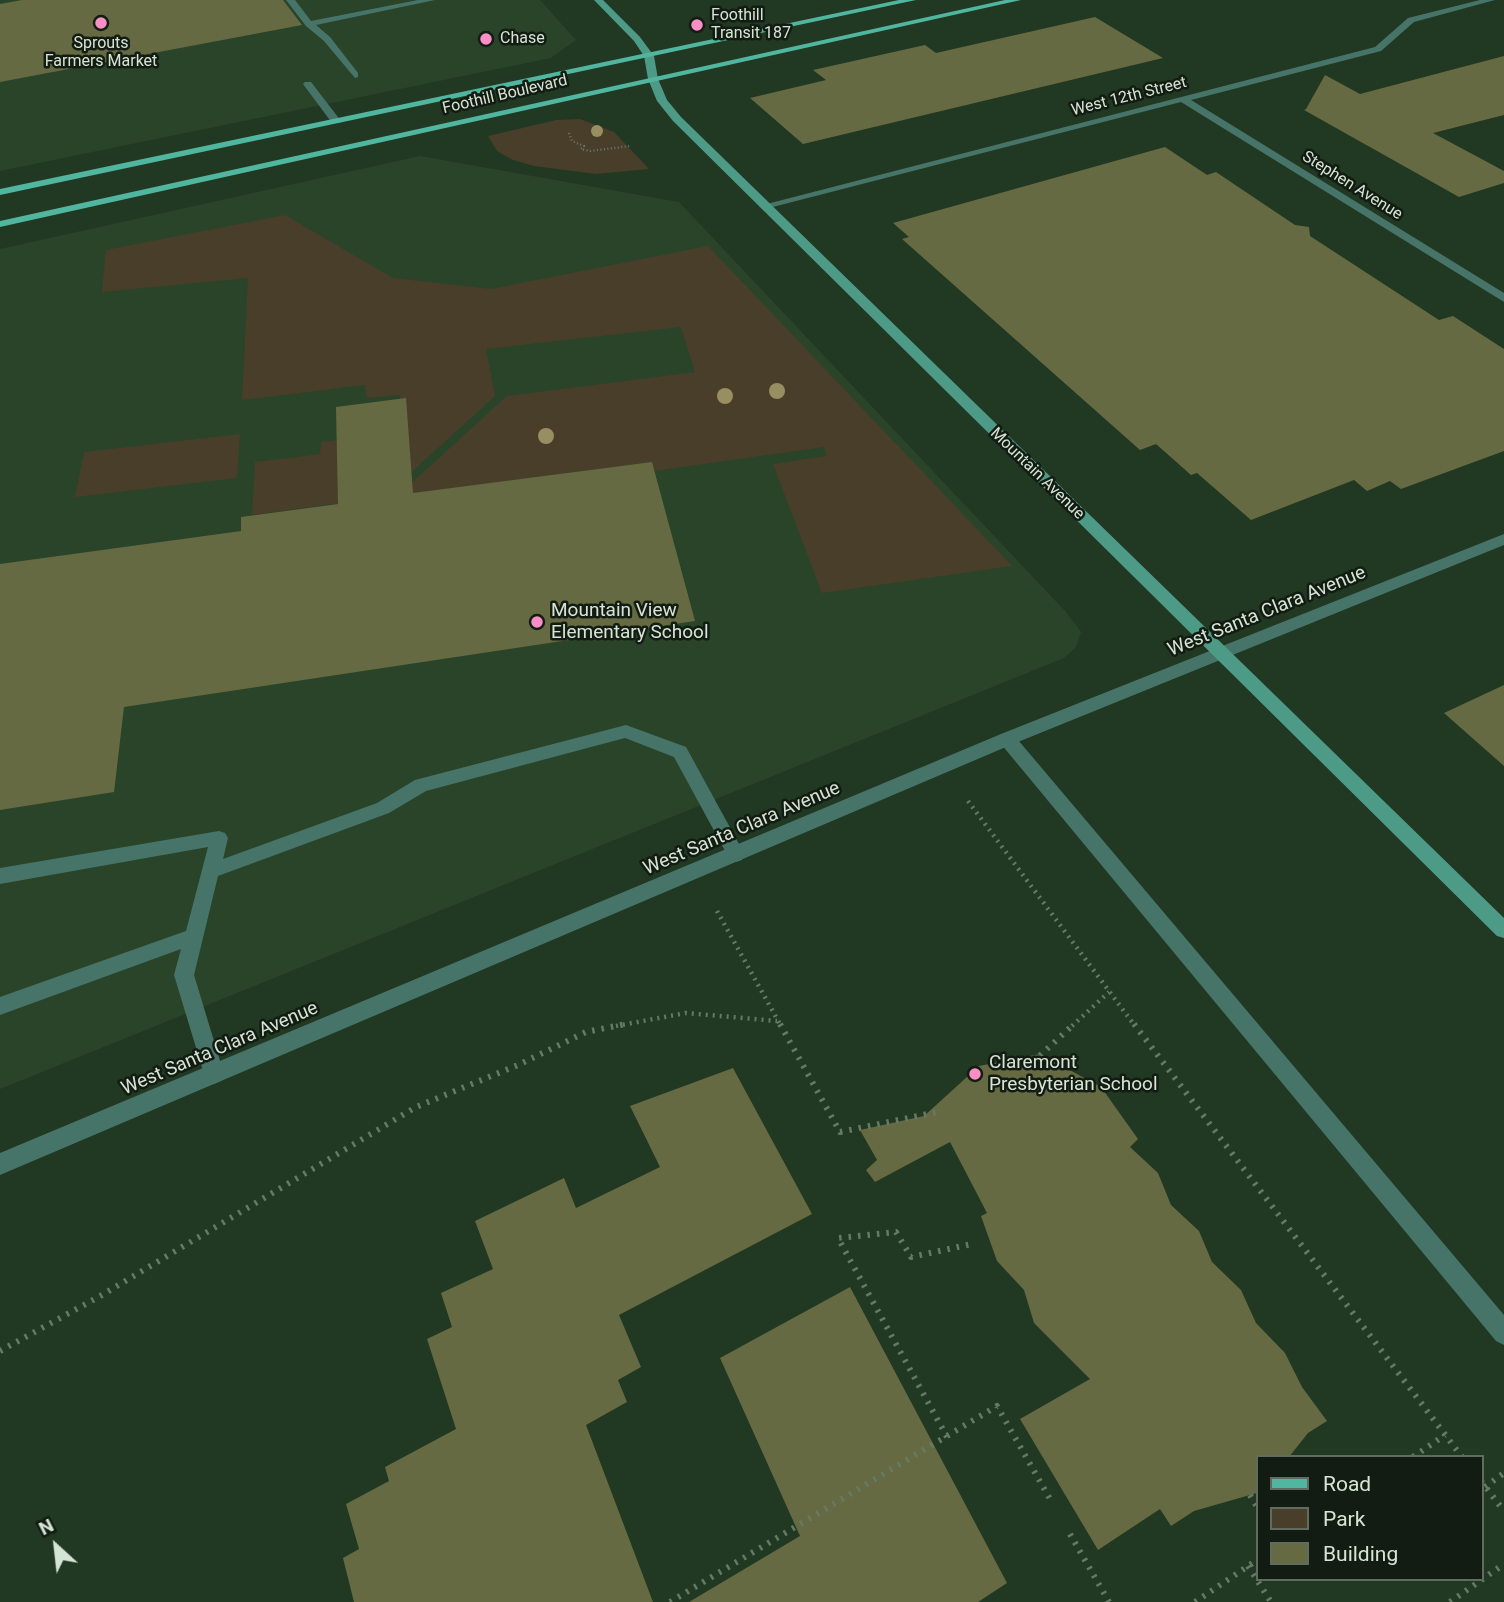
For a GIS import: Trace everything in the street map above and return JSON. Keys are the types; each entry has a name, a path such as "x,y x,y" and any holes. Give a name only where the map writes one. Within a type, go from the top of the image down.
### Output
{"main road":[{"path":"598,0 649,55"},
{"name":"Foothill Boulevard","path":"0,192 912,0"},
{"name":"Foothill Boulevard","path":"0,224 1017,0"},
{"name":"Mountain Avenue","path":"649,55 653,79 665,107 1504,930"}],"street":[{"path":"290,0 309,24 327,39 355,75"},
{"path":"309,24 431,0"},
{"name":"West 12th Street","path":"765,206 1378,49 1411,20 1491,0"},
{"path":"308,84 336,121"},
{"name":"Stephen Avenue","path":"1184,100 1504,298"},
{"name":"West Santa Clara Avenue","path":"0,1164 1007,739 1504,539"},
{"path":"211,871 383,808 421,785 626,731 680,752 736,855"},
{"path":"1007,739 1504,1333"},
{"path":"0,876 219,838 184,975 214,1074"},
{"path":"0,1006 194,936"}],"path":[{"path":"570,129 568,135 572,141 584,146 581,149 605,150 631,146"},
{"path":"968,802 1460,1455"},
{"path":"717,911 839,1132 942,1111"},
{"path":"1032,1062 1109,992"},
{"path":"0,1352 102,1295 416,1107 518,1065 586,1032 686,1013 777,1021"},
{"path":"947,1437 838,1238 896,1232 911,1257 972,1244"},
{"path":"670,1602 997,1406 1050,1499"},
{"path":"1416,1455 1445,1435"},
{"path":"1504,1474 1483,1484 1504,1511"},
{"path":"1250,1496 1256,1505"},
{"path":"1070,1534 1109,1602"},
{"path":"1195,1602 1256,1561"},
{"path":"1483,1576 1504,1564"},
{"path":"1248,1566 1256,1579"},
{"path":"1258,1581 1271,1602"},
{"path":"1450,1602 1472,1582"}],"shaded area":[{"path":"0,0 540,0 576,40 551,58 0,171"},
{"name":"Mountain View Elementary School","path":"420,156 679,202 1066,612 1081,632 1076,647 1064,658 0,1089 0,249"}],"green space":[{"path":"580,119 614,132 649,169 596,174 534,166 513,160 497,151 488,136 556,120"},
{"path":"285,215 393,278 491,289 708,246 1012,566 822,593 773,464 827,456 824,447 654,471 652,462 397,496 507,396 695,372 681,327 486,349 495,396 384,497 252,515 255,462 320,454 321,442 402,432 400,395 367,398 365,385 242,400 248,278 102,292 106,250"},
{"path":"240,434 237,478 75,497 84,452"}],"building":[{"name":"Sprouts Farmers Market","path":"22,0 283,0 302,25 0,82 0,4"},
{"path":"1095,17 1163,58 803,144 750,98 826,80 813,70 925,45 936,53"},
{"path":"1504,56 1504,115 1433,133 1504,171 1504,183 1459,197 1304,110 1325,75 1360,94"},
{"path":"1165,147 1207,175 1216,172 1295,225 1309,227 1310,236 1439,320 1453,316 1504,349 1504,451 1401,489 1390,481 1367,491 1354,480 1251,520 1197,473 1191,475 1156,444 1140,450 902,239 909,237 893,223"},
{"path":"406,398 413,493 652,462 695,621 124,707 114,792 0,810 0,564 241,531 241,517 338,504 336,407"},
{"path":"1504,685 1504,766 1444,713"},
{"path":"1040,1054 1101,1087 1138,1139 1130,1147 1158,1173 1171,1205 1199,1231 1212,1262 1241,1290 1256,1323 1285,1353 1302,1387 1327,1421 1308,1433 1291,1455 1256,1455 1256,1493 1194,1511 1171,1526 1160,1509 1098,1550 1020,1419 1090,1379 1034,1323 1024,1290 997,1261 981,1216 987,1213 950,1142 875,1182 866,1170 877,1160 860,1130 924,1116 979,1066"},
{"path":"733,1068 812,1214 619,1315 641,1367 618,1380 627,1402 586,1425 653,1602 354,1602 343,1558 359,1549 346,1504 389,1481 385,1467 456,1429 427,1339 452,1327 441,1293 493,1269 475,1221 564,1178 576,1208 660,1167 630,1106"},
{"path":"850,1287 1007,1583 978,1602 689,1602 800,1536 720,1358"}],"place":[{"name":"Sprouts Farmers Market","path":"101,23"},
{"name":"Foothill Transit 187","path":"697,25"},
{"name":"Chase","path":"486,39"},
{"name":"Mountain View Elementary School","path":"537,622"},
{"name":"Claremont Presbyterian School","path":"975,1074"}]}
